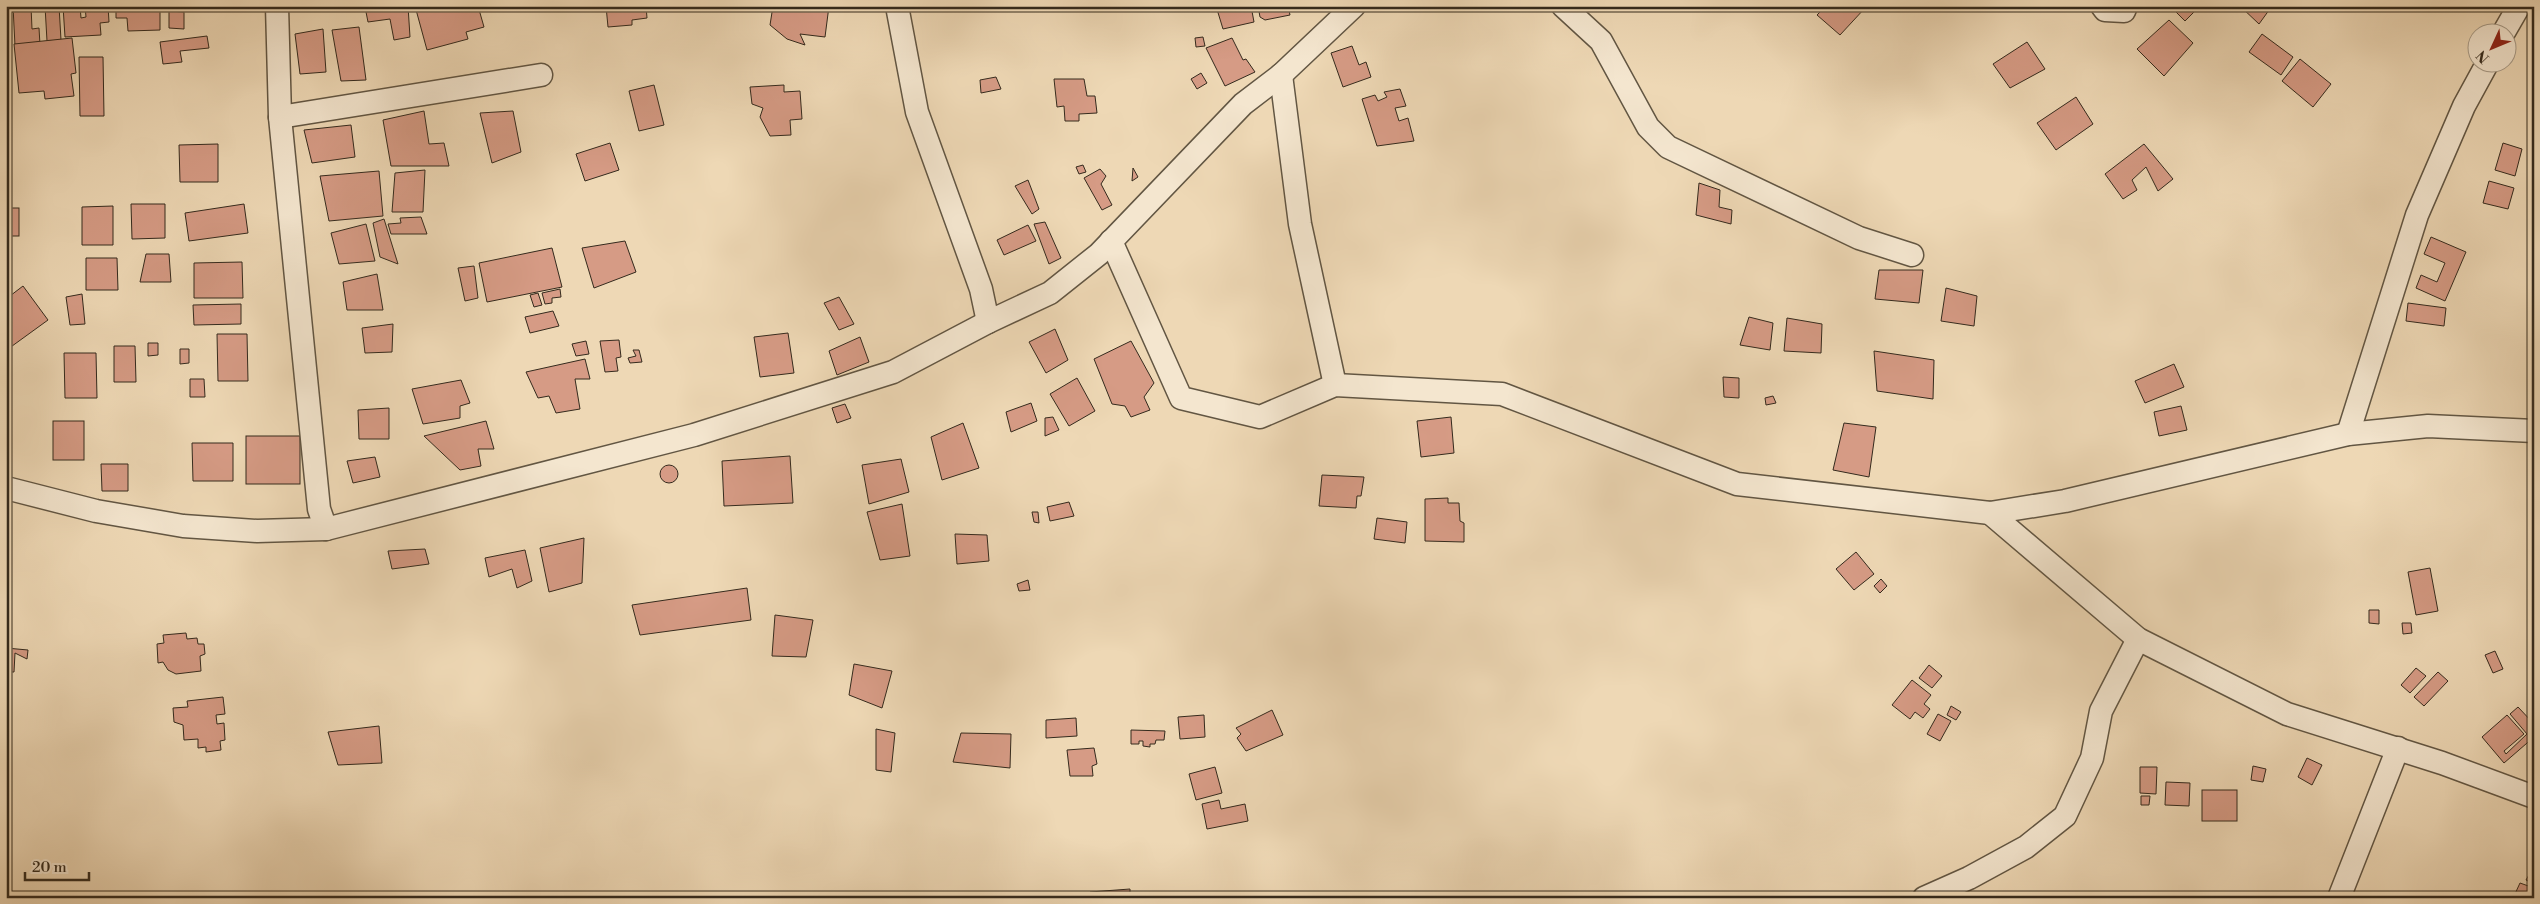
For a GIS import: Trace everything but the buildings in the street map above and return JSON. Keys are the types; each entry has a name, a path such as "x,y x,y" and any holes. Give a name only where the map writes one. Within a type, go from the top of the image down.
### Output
{"street":[{"path":"277,6 280,117 319,509 326,528"},
{"path":"898,6 917,112 981,288 988,322"},
{"path":"6,488 96,511 183,526 257,532 326,528 694,435 892,372 1050,292 1099,254 1243,104 1281,75 1354,6"},
{"path":"1563,6 1601,41 1648,127 1668,147 1859,238 1912,255"},
{"path":"2102,6 2105,10 2124,11 2126,6"},
{"path":"2510,22 2519,6"},
{"path":"2348,434 2417,215 2464,106 2483,72"},
{"path":"280,117 541,75"},
{"path":"1281,75 1300,224 1335,385"},
{"path":"1111,241 1181,398 1260,417 1335,385 1502,394 1737,484 1990,513 2065,501 2348,434 2428,426 2534,431"},
{"path":"1990,513 2138,639 2287,714 2398,748 2534,797"},
{"path":"1924,898 1969,878 2026,847 2065,816 2092,758 2101,711 2138,639"},
{"path":"2339,898 2398,748"}]}
